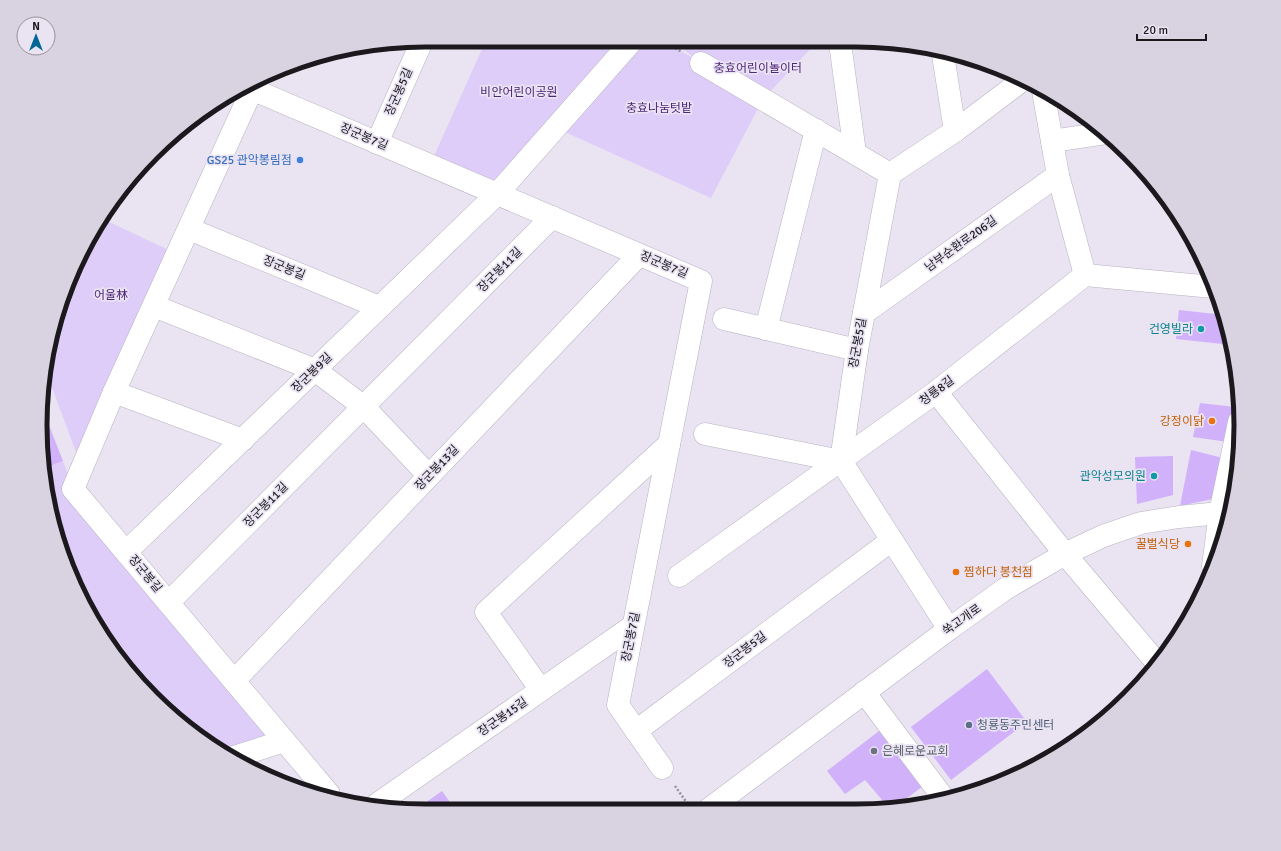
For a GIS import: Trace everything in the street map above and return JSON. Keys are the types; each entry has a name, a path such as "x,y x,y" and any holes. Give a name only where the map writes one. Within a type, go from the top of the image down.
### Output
{"street":[{"name":"장군봉5길","path":"377,143 419,47"},
{"path":"497,194 627,47"},
{"path":"841,47 855,153"},
{"path":"943,58 955,131"},
{"path":"701,63 890,174 955,131 1018,84"},
{"name":"장군봉7길","path":"254,88 377,143 701,281 618,705 662,768"},
{"name":"장군봉길","path":"251,90 114,392 73,489 326,790"},
{"path":"1044,98 1058,175 1085,276 1207,286"},
{"path":"766,329 816,130"},
{"path":"1052,141 1097,134"},
{"name":"장군봉5길","path":"841,461 857,350 890,174"},
{"name":"남부순환로206길","path":"864,313 1058,175"},
{"name":"장군봉9길","path":"126,552 497,194"},
{"name":"장군봉11길","path":"169,602 552,217"},
{"name":"장군봉길","path":"189,229 380,307"},
{"name":"장군봉13길","path":"234,681 639,255"},
{"name":"청룡8길","path":"679,576 936,392 1085,276"},
{"path":"154,306 315,370 364,407 429,476"},
{"path":"724,319 857,350"},
{"path":"114,392 242,440"},
{"path":"936,392 1065,554 1154,659"},
{"path":"705,434 841,461 949,629"},
{"path":"541,690 486,612 669,444"},
{"name":"쑥고개로","path":"716,804 949,629 1005,589 1065,554 1103,536 1141,523 1223,514"},
{"name":"장군봉5길","path":"636,731 892,540"},
{"name":"장군봉15길","path":"381,801 633,626"},
{"path":"864,692 941,794"},
{"path":"240,755 284,741"}],"path":[{"path":"662,768 688,804"}],"green space":[{"path":"483,47 674,47 698,61 681,47 812,47 763,99 711,198 556,128 497,194 430,165"},
{"name":"어울林","path":"107,221 177,254 82,468 50,381 50,376 54,352 67,304 86,258"},
{"path":"63,461 73,489 284,741 240,755 195,726 158,693 141,675 111,636 86,593 67,547 60,523 54,499 49,466"}],"building":[{"name":"건영빌라","path":"1179,310 1217,314 1223,338 1223,344 1176,339"},
{"path":"1200,403 1233,407 1234,414 1228,442 1193,437"},
{"path":"47,421 63,461 49,466"},
{"path":"1191,450 1223,458 1217,498 1180,506"},
{"name":"관악성모의원","path":"1173,456 1173,495 1137,504 1135,457"},
{"name":"청룡동주민센터","path":"987,669 1027,722 951,780 911,727"},
{"name":"은혜로운교회","path":"879,731 923,786 903,801 885,803 865,780 845,794 827,771"},
{"path":"442,791 451,804 426,804 424,804"}],"place":[{"name":"GS25 관악봉림점","path":"300,160"},
{"name":"건영빌라","path":"1201,329"},
{"name":"강정이닭","path":"1212,421"},
{"name":"관악성모의원","path":"1154,476"},
{"name":"꿀벌식당","path":"1188,544"},
{"name":"찜하다 봉천점","path":"956,572"},
{"name":"청룡동주민센터","path":"969,725"},
{"name":"은혜로운교회","path":"874,751"}],"park label":[{"name":"충효어린이놀이터","path":"758,68"},
{"name":"비안어린이공원","path":"519,92"},
{"name":"충효나눔텃밭","path":"659,108"}]}
